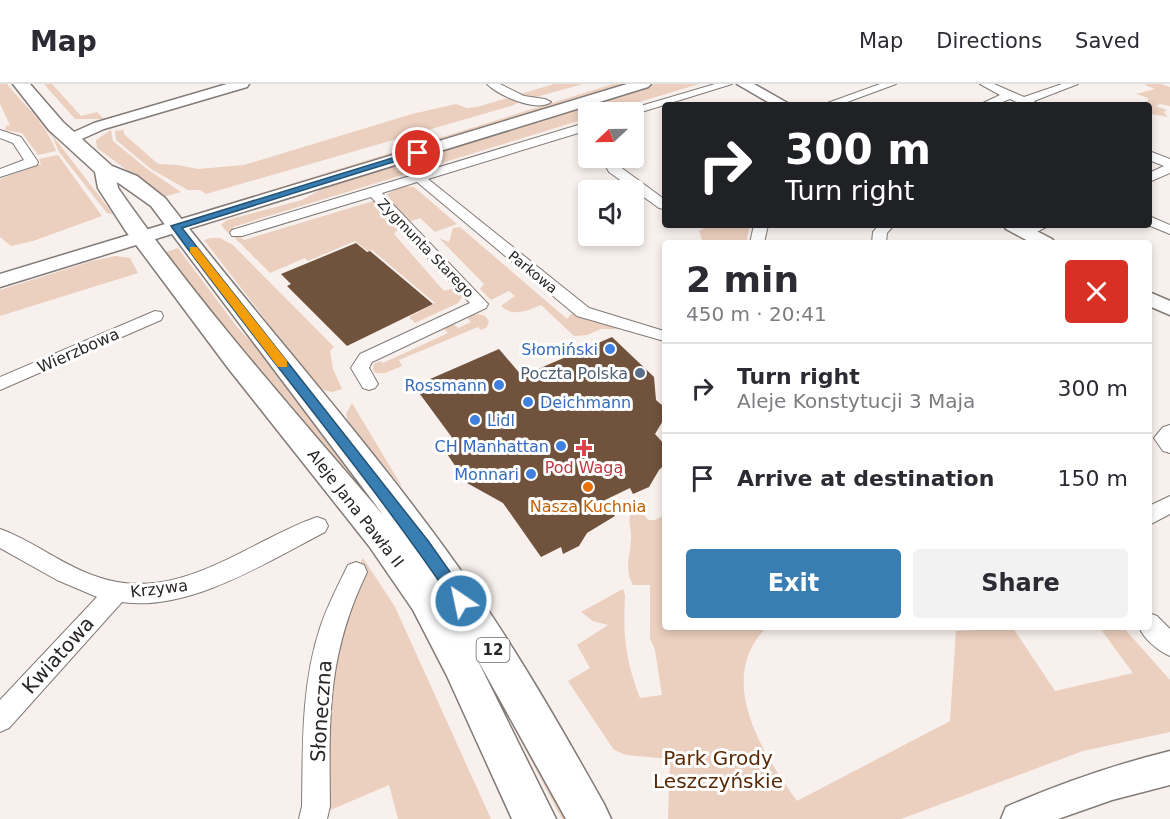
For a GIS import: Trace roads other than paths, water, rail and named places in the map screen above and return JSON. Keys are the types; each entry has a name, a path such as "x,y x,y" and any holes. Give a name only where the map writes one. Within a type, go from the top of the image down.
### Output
{"main road":[{"name":"12","path":"21,84 63,133 105,171 130,180 158,202 172,220"},
{"path":"0,281 138,231 520,104 545,102 603,84"},
{"path":"172,220 643,84"},
{"name":"12","path":"105,171 108,188 138,231"},
{"name":"Aleje Jana Pawła II","path":"172,220 431,555 495,652 589,819"},
{"path":"0,264 138,231"},
{"name":"Aleje Jana Pawła II","path":"138,231 237,362 381,536 425,599 460,663 534,819"}],"street":[{"path":"63,133 101,129 143,119 160,110 242,84"},
{"path":"492,84 520,104"},
{"path":"665,102 727,84"},
{"path":"744,84 777,102"},
{"path":"837,102 891,84"},
{"path":"985,84 1026,102"},
{"path":"1030,102 1073,84"},
{"path":"993,102 1010,95"},
{"path":"644,108 662,103"},
{"path":"86,153 89,144 101,129"},
{"name":"Zygmunta Starego","path":"237,233 578,129"},
{"path":"0,135 17,140 32,162 0,173"},
{"path":"1152,157 1170,166"},
{"path":"1152,176 1170,166"},
{"path":"613,168 662,204"},
{"name":"Parkowa","path":"418,177 583,312 662,335"},
{"name":"Zygmunta Starego","path":"369,384 360,368 366,358 480,304 373,191"},
{"path":"1152,221 1170,230"},
{"path":"1028,228 1042,240"},
{"path":"1152,300 1170,309"},
{"name":"Wierzbowa","path":"0,384 155,316"},
{"path":"1170,432 1164,438 1170,446"},
{"path":"1152,514 1170,504"},
{"name":"Krzywa","path":"0,538 90,584 116,592 131,593 185,586 213,578 317,525"},
{"name":"Słoneczna","path":"313,819 316,806 316,721 319,679 336,612 356,572"},
{"name":"Kwiatowa","path":"0,719 116,592"},
{"path":"1152,627 1170,645"},
{"path":"1018,819 1137,776 1170,768"}],"place":[{"name":"Słomiński","path":"610,349"},
{"name":"Poczta Polska","path":"640,373"},
{"name":"Rossmann","path":"499,385"},
{"name":"Deichmann","path":"528,402"},
{"name":"Lidl","path":"475,420"},
{"name":"CH Manhattan","path":"561,446"},
{"name":"Pod Wagą","path":"584,448"},
{"name":"Monnari","path":"531,474"},
{"name":"Nasza Kuchnia","path":"588,487"}],"park label":[{"name":"Park Grody Leszczyńskie","path":"718,770"}]}
